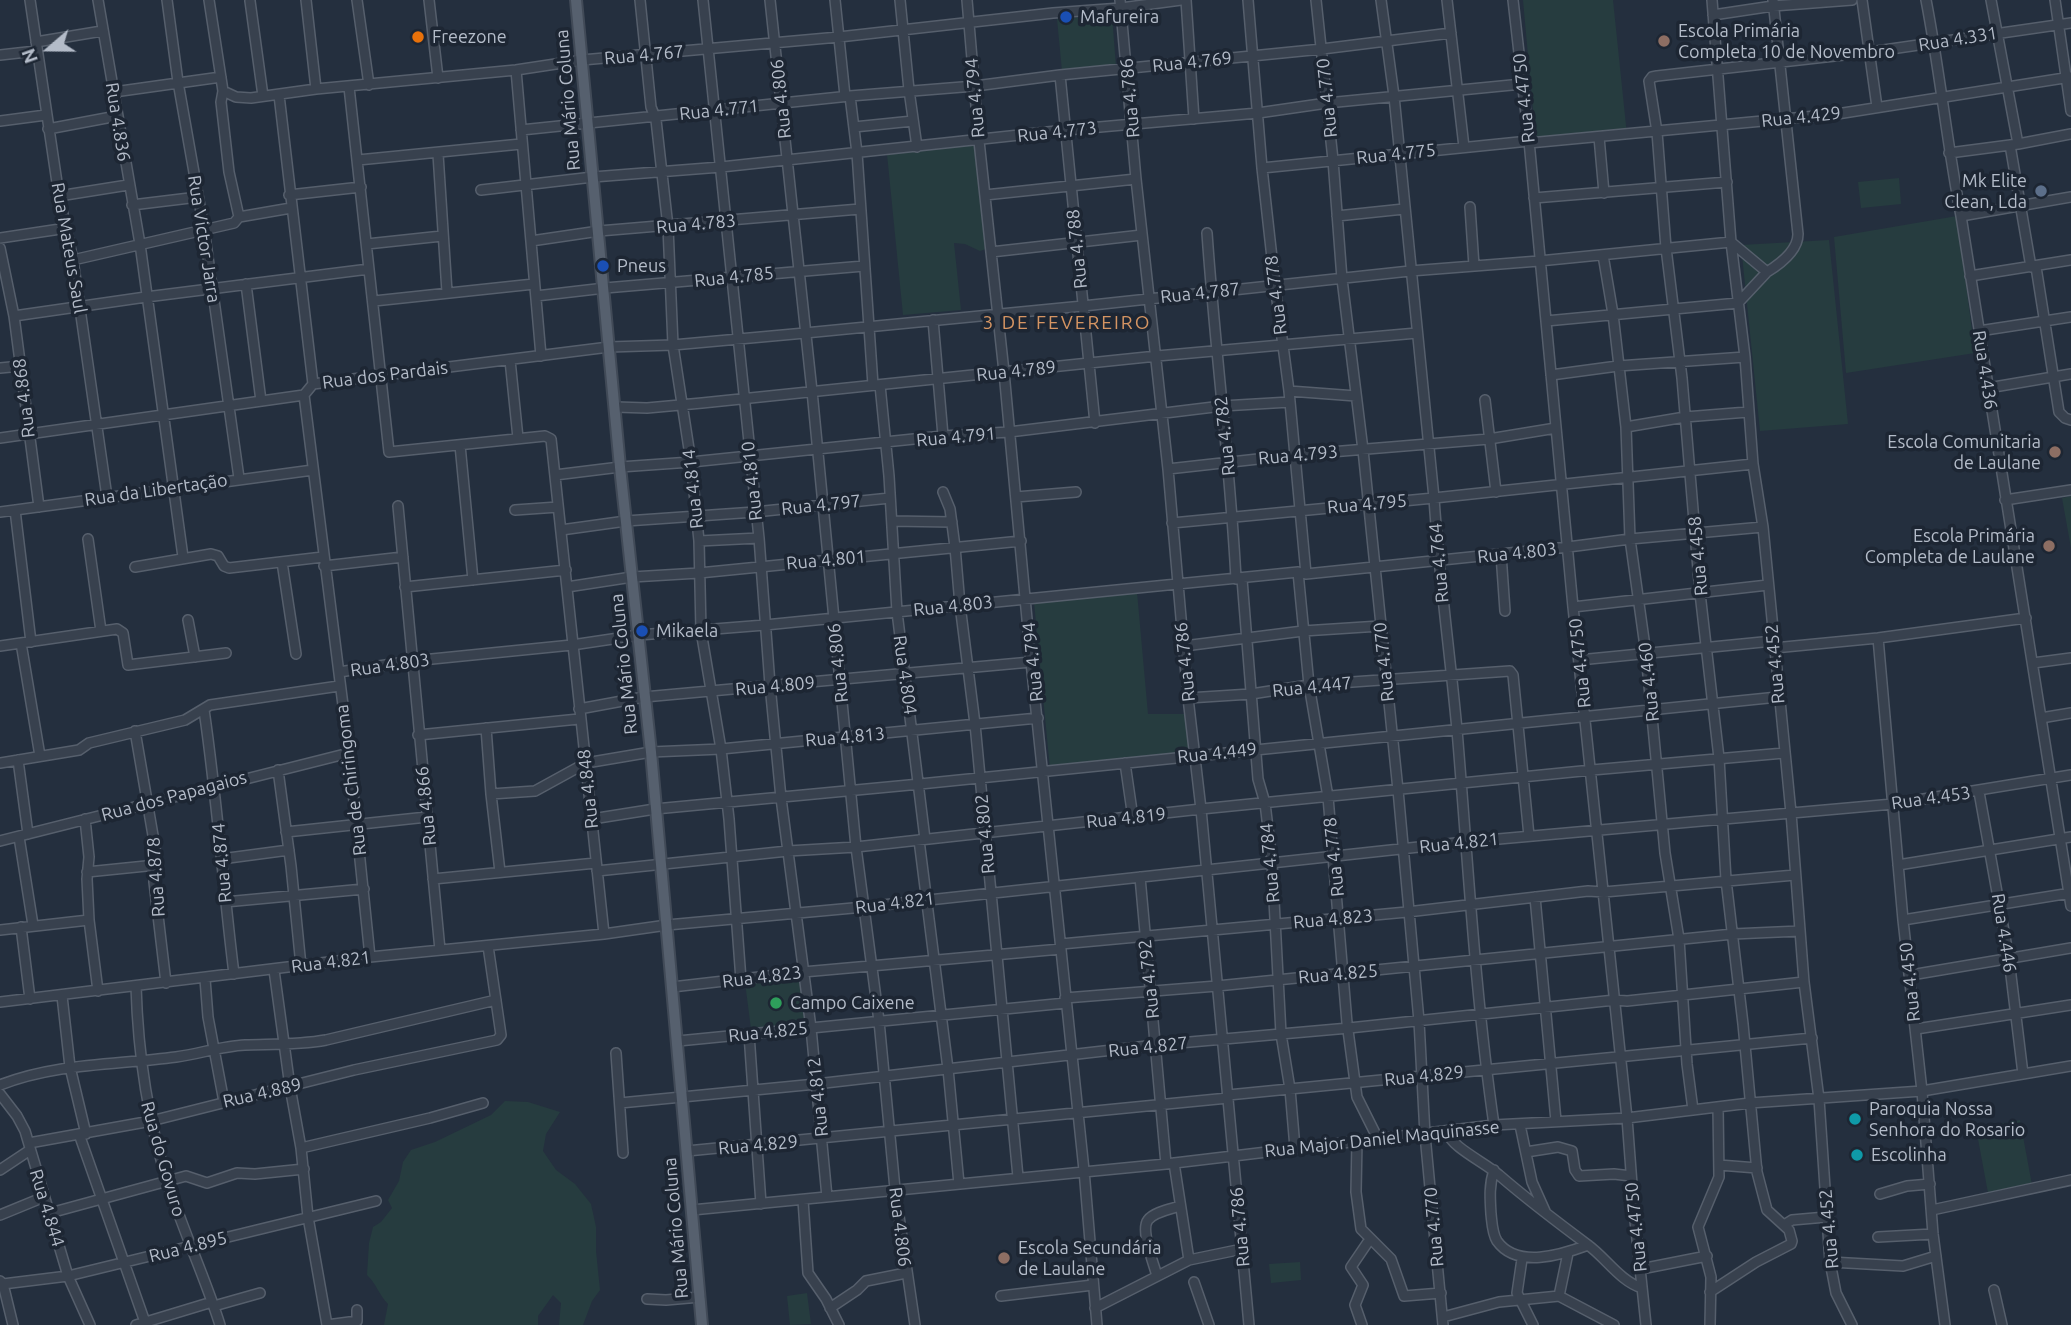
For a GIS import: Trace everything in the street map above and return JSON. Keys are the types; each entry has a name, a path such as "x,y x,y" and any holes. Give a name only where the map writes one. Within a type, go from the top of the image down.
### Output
{"main road":[{"name":"Rua Mário Coluna","path":"576,0 620,467 651,752 702,1325"}],"street":[{"name":"Rua Mateus Saul","path":"30,0 59,196 74,260 107,497"},
{"name":"Rua 4.836","path":"98,0 140,244 183,557"},
{"name":"Rua Victor Jarra","path":"166,0 204,229 239,478"},
{"path":"209,0 223,91 221,102 229,172 239,217"},
{"path":"306,0 316,89"},
{"path":"357,0 369,85"},
{"path":"429,0 438,78"},
{"name":"Rua 4.814","path":"640,0 651,107 655,117 668,227 673,345 691,463 699,541 701,631 721,749 741,980"},
{"name":"Rua 4.810","path":"703,0 759,538 781,798 795,914"},
{"name":"Rua 4.806","path":"771,0 856,847 879,1021 895,1189 915,1325"},
{"path":"835,0 847,96"},
{"path":"900,0 917,147"},
{"name":"Rua 4.794","path":"967,0 979,141 1027,598 1031,662 1084,1170 1097,1325"},
{"path":"1052,0 1053,13"},
{"path":"1184,0 1194,119"},
{"name":"Rua 4.767","path":"223,91 244,98 279,95 516,70 582,60 839,37 1120,4 1184,0"},
{"name":"Rua 4.778","path":"1248,0 1262,168 1290,402 1299,510 1303,631 1309,685 1328,797 1357,1097 1378,1139"},
{"name":"Rua 4.770","path":"1317,0 1342,279 1363,450 1398,790 1419,1021 1425,1135 1443,1321"},
{"name":"Rua 4.764","path":"1381,0 1394,96 1429,444 1438,561 1457,730 1470,905 1494,1125"},
{"path":"1447,0 1464,147"},
{"name":"Rua 4.4750","path":"1513,0 1646,1325"},
{"name":"Rua 4.452","path":"1712,0 1731,242 1745,357 1753,464 1763,527 1791,813 1804,982 1819,1099 1830,1262 1836,1293 1852,1325"},
{"path":"1713,15 1773,3 1852,0"},
{"path":"1861,0 1877,107"},
{"name":"Rua 4.436","path":"1926,0 2071,906"},
{"path":"1991,0 1999,33 2020,205 2045,321 2059,412 2071,420"},
{"path":"2055,0 2069,78 2071,111"},
{"path":"250,1 263,96"},
{"path":"1546,321 1738,303 1767,272 1787,257 1798,243 1773,3"},
{"name":"Rua 4.786","path":"1120,4 1136,179 1157,356 1249,1325"},
{"name":"Rua 4.331","path":"1719,70 1870,52 2071,23"},
{"path":"0,55 102,31"},
{"name":"Rua 4.769","path":"847,96 975,86 1451,33"},
{"path":"516,70 524,186 541,356"},
{"name":"Rua 4.458","path":"1719,70 1652,77 1649,81 1657,132 1700,593 1714,703 1727,880 1757,1168 1767,1210 1784,1225"},
{"name":"Rua 4.788","path":"1060,75 1095,423"},
{"path":"114,92 221,77"},
{"name":"Rua 4.429","path":"1529,142 1837,114 2069,78"},
{"name":"Rua 4.773","path":"481,190 1258,113 1327,103 1522,84"},
{"path":"349,87 389,452 518,438 510,360"},
{"path":"279,95 313,384"},
{"name":"Rua 4.771","path":"521,130 847,96"},
{"name":"Rua 4.804","path":"847,96 857,153 868,327 885,443 903,674 920,784 927,899 959,1184"},
{"path":"0,121 46,115"},
{"path":"48,129 117,116"},
{"path":"854,127 913,121"},
{"path":"1949,153 2071,134"},
{"path":"1600,137 1604,193"},
{"name":"Rua 4.775","path":"1262,168 1529,142"},
{"path":"358,160 521,144"},
{"path":"438,154 447,292"},
{"path":"985,195 1136,179"},
{"path":"1534,198 1727,182"},
{"path":"59,196 128,185"},
{"path":"289,195 361,187"},
{"path":"132,205 198,197"},
{"path":"1961,216 2071,197"},
{"path":"1471,207 1474,266"},
{"path":"74,260 234,223 239,217 291,208"},
{"name":"Rua 4.783","path":"531,241 599,231 860,209"},
{"path":"1337,216 1404,209"},
{"path":"0,238 67,228"},
{"name":"Rua 4.782","path":"1207,233 1239,579"},
{"path":"991,252 1142,235"},
{"path":"367,244 442,236"},
{"path":"1731,242 1767,272"},
{"name":"Rua 4.787","path":"609,347 673,345 804,333 1410,271 1731,242"},
{"name":"Rua 4.868","path":"0,248 14,316 39,507"},
{"name":"Rua 4.460","path":"1603,255 1626,427 1630,539 1652,709 1661,825 1679,939 1686,1051 1693,1110"},
{"path":"1970,276 2071,260"},
{"name":"Rua 4.785","path":"536,296 864,266"},
{"path":"14,316 213,288 369,270"},
{"path":"246,284 261,401"},
{"path":"374,301 534,284"},
{"path":"1979,331 2071,317"},
{"path":"933,320 943,436"},
{"name":"Rua 4.789","path":"616,407 647,408 744,399 1417,332"},
{"name":"Rua dos Pardais","path":"0,439 304,395 313,384 609,347"},
{"path":"1551,375 1618,366 1745,357"},
{"path":"0,368 21,366"},
{"path":"1988,388 2071,374"},
{"path":"1289,391 1356,396"},
{"name":"Rua de Chiringoma","path":"304,395 349,753 370,957"},
{"path":"1485,400 1496,492"},
{"name":"Rua 4.791","path":"555,475 943,436 1009,432 1222,406 1290,402"},
{"path":"1626,427 1685,417 1748,412"},
{"name":"Rua 4.793","path":"1168,469 1294,455 1489,439 1556,428"},
{"name":"Rua 4.848","path":"518,438 550,437 604,934"},
{"path":"460,445 473,580"},
{"name":"Rua 4.795","path":"1172,523 1753,464"},
{"name":"Rua da Libertação","path":"0,512 313,470"},
{"path":"2005,500 2071,490"},
{"name":"Rua 4.802","path":"943,492 956,547 1018,1177"},
{"path":"1016,496 1076,492"},
{"name":"Rua 4.797","path":"561,530 626,521 755,512 890,498"},
{"name":"Rua 4.866","path":"398,506 440,950"},
{"path":"515,510 558,507"},
{"path":"15,510 26,642 40,756"},
{"path":"892,521 952,522"},
{"name":"Rua 4.803","path":"339,672 639,635 1438,561 1763,527"},
{"path":"699,541 759,538"},
{"path":"88,539 102,631"},
{"name":"Rua 4.801","path":"567,587 632,577 699,573 1021,541"},
{"path":"1501,554 1505,611"},
{"path":"135,567 183,557 215,555 229,568 282,562 402,557"},
{"path":"282,562 296,654"},
{"path":"405,587 566,570"},
{"name":"Rua 4.784","path":"1239,579 1258,779 1265,803 1272,862 1281,1034 1290,1088 1295,1147"},
{"path":"1573,607 1768,585"},
{"path":"1579,660 1878,638 2026,618"},
{"path":"188,620 195,657"},
{"path":"1184,646 1303,631 1380,626"},
{"path":"0,646 121,630 128,666 226,653"},
{"name":"Rua 4.450","path":"1878,638 1903,920 1922,1091 1933,1234 1945,1325"},
{"path":"2033,663 2071,658"},
{"name":"Rua 4.809","path":"418,735 579,714 644,697 1031,662"},
{"name":"Rua 4.447","path":"1188,698 1251,694 1309,685 1510,671 1513,673 1518,722"},
{"path":"0,763 79,750 89,743 185,720 210,705 340,686"},
{"name":"Rua 4.449","path":"655,809 1778,697"},
{"name":"Rua 4.874","path":"204,710 215,785 234,974"},
{"path":"2041,718 2071,713"},
{"name":"Rua 4.813","path":"586,763 651,752 721,749 1038,718"},
{"path":"1518,722 1528,836"},
{"path":"486,728 500,872"},
{"name":"Rua 4.878","path":"135,731 149,803 156,865 154,882 166,983"},
{"name":"Rua dos Papagaios","path":"0,841 349,753"},
{"name":"Rua 4.819","path":"433,879 596,867 621,870 1201,809 1784,753"},
{"path":"18,760 33,925"},
{"path":"1125,762 1133,818"},
{"path":"491,794 541,789 586,763"},
{"path":"278,769 295,895 301,966"},
{"name":"Rua 4.453","path":"1791,813 1892,804 2071,775"},
{"name":"Rua 4.446","path":"1979,792 2009,959 2023,1074"},
{"path":"592,819 655,809"},
{"name":"Rua 4.821","path":"0,1002 370,957 604,934 667,925 864,907 1465,842 1791,813"},
{"path":"286,832 427,817"},
{"path":"85,820 89,857 89,920 98,991"},
{"path":"1898,865 2071,837"},
{"path":"221,859 289,850"},
{"path":"87,872 156,865"},
{"name":"Rua 4.823","path":"672,987 1588,891 1604,892 1795,875"},
{"name":"Rua 4.792","path":"1140,877 1161,1106 1189,1260"},
{"path":"225,902 364,888"},
{"path":"1903,920 2070,893"},
{"path":"1535,897 1556,1121"},
{"name":"Rua 4.812","path":"795,914 811,1028 827,1197"},
{"path":"0,930 89,920"},
{"path":"21,927 30,999"},
{"name":"Rua 4.825","path":"678,1041 1002,1009 1149,990 1217,986 1733,934 1800,931"},
{"path":"0,1086 30,1074 70,1067 141,1061 243,1045 326,1040 496,1000 488,946"},
{"path":"1910,975 2071,948"},
{"path":"274,970 289,1087 301,1148 308,1217 327,1325 357,1321 357,1310"},
{"path":"205,979 213,1051 224,1102"},
{"name":"Rua 4.827","path":"620,1103 816,1084 1156,1045 1222,1041 1804,982"},
{"name":"Rua do Govuro","path":"136,986 141,1061 151,1121 167,1180 220,1325"},
{"path":"62,996 70,1067 82,1134 143,1324 260,1293"},
{"name":"Rua 4.889","path":"30,1146 151,1121 354,1070 499,1040 501,1035 496,1000"},
{"path":"1916,1029 2071,1005"},
{"path":"749,1034 761,1204"},
{"name":"Rua 4.829","path":"687,1151 1161,1106 1290,1088 1812,1038"},
{"path":"616,1053 624,1153"},
{"name":"Rua Major Daniel Maquinasse","path":"692,1209 1170,1163 1494,1125 1627,1118 1750,1103 1922,1091 2071,1066"},
{"name":"Rua 4.844","path":"0,1094 17,1116 30,1146 68,1276 90,1325"},
{"path":"301,1148 483,1103"},
{"path":"1710,1325 1710,1277 1698,1227 1718,1177 1718,1107"},
{"path":"1520,1125 1534,1188 1545,1211"},
{"path":"1447,1132 1450,1140 1494,1170 1535,1207 1545,1211 1588,1245 1627,1281 1642,1288"},
{"path":"1357,1141 1356,1192 1361,1230 1391,1259 1404,1296 1441,1293"},
{"path":"0,1170 30,1146"},
{"path":"1526,1152 1565,1148 1572,1151 1575,1170 1579,1176 1631,1176"},
{"path":"1719,1165 1757,1168"},
{"path":"50,1213 186,1176 207,1183 237,1173 303,1169"},
{"path":"1494,1170 1490,1190 1493,1232 1497,1242 1522,1259 1550,1257 1588,1245"},
{"path":"1932,1210 2071,1180"},
{"path":"1880,1194 1907,1186 1930,1184"},
{"path":"0,1215 44,1197"},
{"path":"803,1200 808,1273 839,1325"},
{"name":"Rua 4.895","path":"1,1282 68,1276 376,1201"},
{"path":"1157,1276 1145,1234 1146,1224 1150,1217 1180,1206"},
{"path":"1710,1292 1756,1262 1791,1244 1792,1236 1784,1225 1792,1220 1826,1217"},
{"path":"1878,1237 1933,1234"},
{"path":"1362,1325 1355,1305 1363,1285 1351,1267 1370,1239"},
{"path":"1095,1308 1189,1260 1242,1249"},
{"path":"1559,1296 1568,1253"},
{"path":"1641,1269 1707,1256"},
{"path":"1830,1262 1903,1266 1936,1256"},
{"path":"1522,1259 1517,1287 1519,1300 1533,1325"},
{"path":"830,1308 866,1281 906,1273"},
{"path":"1,1282 13,1325"},
{"path":"1194,1282 1209,1325"},
{"path":"1001,1296 1093,1285"},
{"path":"1994,1290 2002,1325"},
{"path":"1443,1321 1499,1302 1559,1296 1614,1325"},
{"path":"647,1299 700,1297"}],"green space":[{"path":"1523,0 1613,0 1627,135 1536,143"},
{"path":"1112,15 1116,67 1062,71 1057,19"},
{"path":"976,145 986,249 980,251 965,244 954,243 961,310 903,315 887,154"},
{"path":"1899,178 1901,204 1861,208 1858,182"},
{"path":"1957,216 1975,353 1846,373 1834,237"},
{"path":"1829,240 1848,424 1760,431 1741,245"},
{"path":"2071,496 2071,548 2062,498"},
{"path":"1137,592 1148,714 1187,714 1190,752 1050,769 1034,602"},
{"name":"Campo Caixene","path":"801,976 806,1023 751,1029 745,982"},
{"path":"505,1101 528,1102 560,1112 546,1134 543,1151 556,1170 575,1184 591,1204 596,1227 600,1290 592,1301 583,1325 559,1325 561,1303 553,1295 538,1316 538,1325 384,1325 388,1304 367,1275 369,1243 373,1227 381,1222 392,1208 388,1200 399,1181 403,1162 411,1150 435,1142 491,1115"},
{"path":"2020,1120 2032,1185 1988,1193 1976,1128"},
{"path":"1300,1262 1301,1280 1271,1283 1269,1264"},
{"path":"807,1293 811,1324 790,1325 787,1296"}],"place":[{"name":"Mafureira","path":"1066,17"},
{"name":"Freezone","path":"418,37"},
{"name":"Escola Primária Completa 10 de Novembro","path":"1664,41"},
{"name":"Mk Elite Clean, Lda","path":"2041,191"},
{"name":"Pneus","path":"603,266"},
{"name":"Escola Comunitaria de Laulane","path":"2055,452"},
{"name":"Escola Primária Completa de Laulane","path":"2049,546"},
{"name":"Mikaela","path":"642,631"},
{"name":"Campo Caixene","path":"776,1003"},
{"name":"Paroquia Nossa Senhora do Rosario","path":"1855,1119"},
{"name":"Escolinha","path":"1857,1155"},
{"name":"Escola Secundária de Laulane","path":"1004,1258"}],"district":[{"name":"3 DE FEVEREIRO","path":"1067,323"}]}
